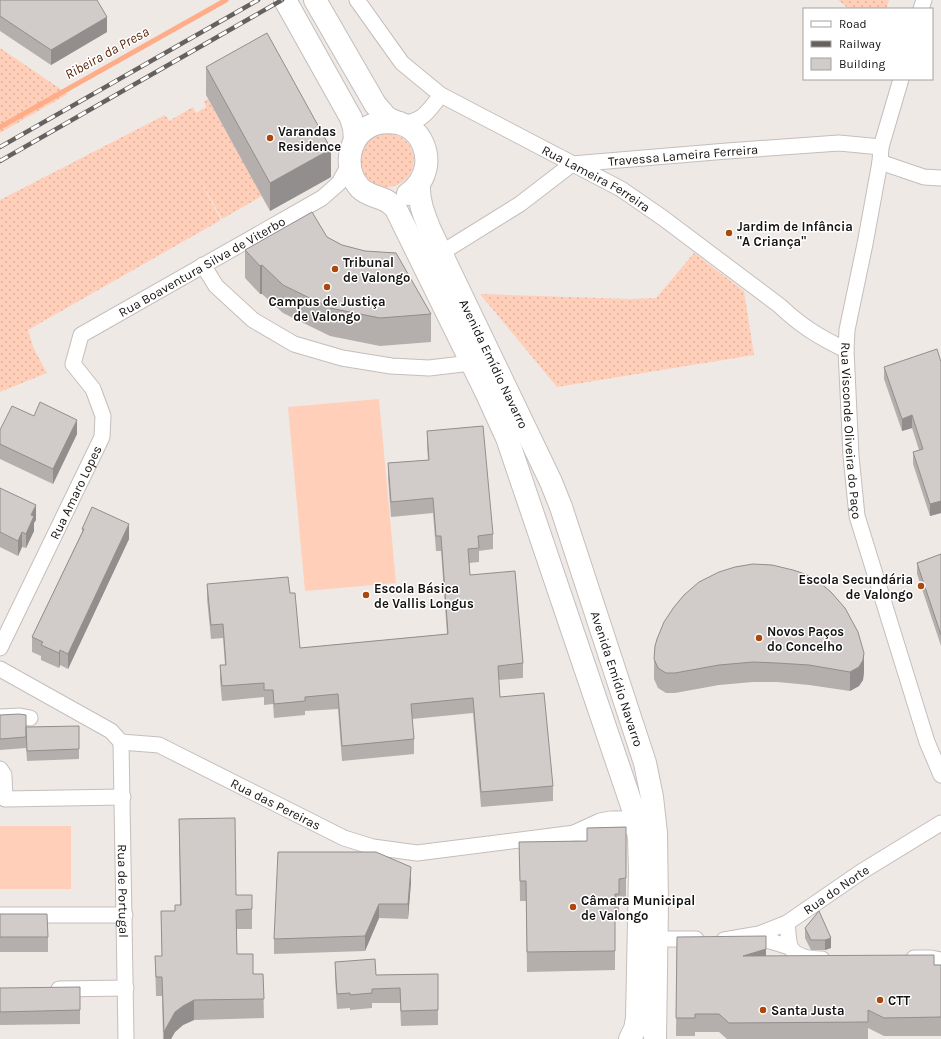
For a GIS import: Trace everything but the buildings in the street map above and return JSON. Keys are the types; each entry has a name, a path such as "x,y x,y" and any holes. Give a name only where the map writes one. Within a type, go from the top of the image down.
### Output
{"main road":[{"path":"285,0 351,118 355,140"},
{"path":"315,0 375,104 386,116 410,128 419,137"},
{"path":"361,188 353,178 349,165 350,152 355,140 364,130 374,124 387,121 399,123"},
{"name":"Avenida Emídio Navarro","path":"419,137 425,148 427,161 425,173 419,184 418,193 422,211 551,482 573,543 645,763 652,798 638,838 640,885 636,1018 635,1029 630,1039"},
{"path":"384,199 397,198 410,193 419,184"},
{"name":"Avenida Emídio Navarro","path":"361,188 372,196 384,199 395,207 507,438 546,552 645,817 656,862 657,939 655,1039"},
{"path":"546,552 573,543"}],"street":[{"name":"Rua Lameira Ferreira","path":"357,0 402,63 441,95 621,190 663,218 780,306 797,322 822,338 846,350"},
{"name":"Rua Visconde Oliveira do Paço","path":"901,80 881,147 880,162 865,244 847,330 846,350 851,456 857,516 927,742 941,775"},
{"path":"419,137 422,121 441,95"},
{"path":"399,123 410,123 419,120 429,110"},
{"name":"Travessa Lameira Ferreira","path":"572,164 839,143 881,147"},
{"path":"880,162 924,177 941,178"},
{"path":"441,253 520,204 572,164"},
{"name":"Rua Boaventura Silva de Viterbo","path":"322,198 339,183 349,165"},
{"name":"Rua Boaventura Silva de Viterbo","path":"81,335 322,198 346,189 361,188"},
{"path":"203,265 216,286 253,320 294,344 342,358 391,366 429,368 471,363"},
{"name":"Rua Amaro Lopes","path":"0,648 102,437 103,416 93,389 73,364 81,335"},
{"path":"0,669 111,731 121,742"},
{"path":"0,717 20,716 30,718"},
{"name":"Rua das Pereiras","path":"121,742 159,745 344,838 373,847 417,853 575,833 603,835 616,832 645,817"},
{"name":"Rua de Portugal","path":"121,742 126,1039"},
{"path":"2,772 5,799 122,797"},
{"name":"Rua do Norte","path":"726,940 759,934 787,923 861,872 941,824"},
{"path":"0,915 125,915"},
{"path":"787,923 790,947"},
{"name":"Rua do Norte","path":"657,939 770,941 790,947 798,954 808,959 839,959"},
{"path":"900,958 930,958 941,960"},
{"path":"46,989 126,988"}],"shaded area":[{"path":"838,0 889,0 886,8 848,8"},
{"path":"0,48 68,94 0,133"},
{"path":"208,99 262,196 222,219 197,175 221,220 28,330 34,349 47,373 0,392 0,200 165,115 169,121 193,107 196,113 206,107 204,101"},
{"path":"382,133 392,133 402,137 410,145 414,155 414,165 410,175 402,183 392,187 382,187 372,183 364,175 360,165 360,155 364,145 372,137"},
{"path":"694,253 744,291 754,355 557,387 480,294 630,299 656,298"},
{"path":"379,399 396,583 305,591 288,407"},
{"path":"0,826 71,826 71,889 0,889"}],"waterway":[{"name":"Ribeira da Presa","path":"0,127 226,0"}],"railway":[{"path":"0,147 258,0"},
{"path":"0,161 282,0"}],"place":[{"name":"Varandas Residence","path":"270,138"},
{"name":"Jardim de Infância \"A Criança\"","path":"729,233"},
{"name":"Tribunal de Valongo","path":"335,269"},
{"name":"Campus de Justiça de Valongo","path":"327,287"},
{"name":"Escola Secundária de Valongo","path":"921,586"},
{"name":"Escola Básica de Vallis Longus","path":"366,595"},
{"name":"Novos Paços do Concelho","path":"759,638"},
{"name":"Câmara Municipal de Valongo","path":"573,907"},
{"name":"CTT","path":"880,1000"},
{"name":"Santa Justa","path":"763,1010"}]}
